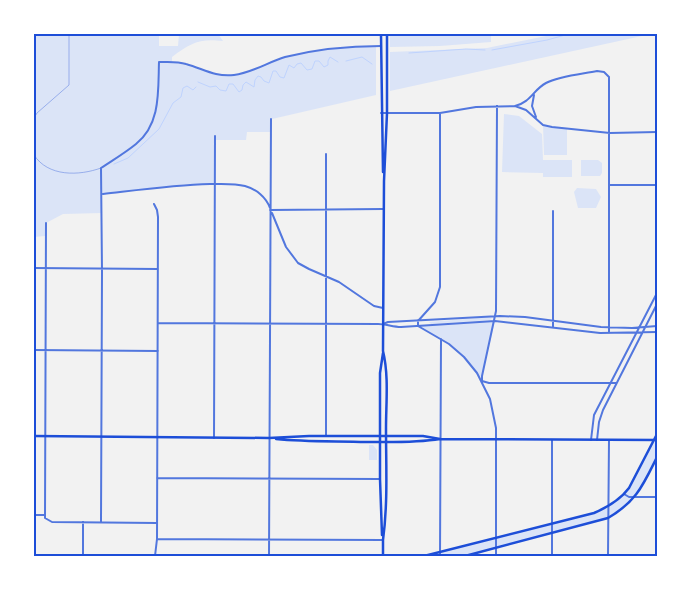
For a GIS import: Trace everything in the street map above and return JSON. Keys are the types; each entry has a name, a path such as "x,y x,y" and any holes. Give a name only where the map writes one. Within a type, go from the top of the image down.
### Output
{"main road":[{"path":"381,34 381,113 384,181"},
{"path":"383,540 380,518 380,373 383,352 384,308 387,34"},
{"path":"383,352 386,365 386,506 383,556"},
{"path":"424,556 594,513 608,507 624,494 633,482 656,440 657,434"},
{"path":"34,437 269,438 423,436 440,439"},
{"path":"269,438 380,442 420,442 440,439 656,440"},
{"path":"465,556 608,518 625,507 635,497 657,457"}],"street":[{"path":"101,522 101,168 137,144 150,129 155,117 158,101 159,62 182,63 208,73 232,75 248,72 283,58 313,51 344,46 381,46"},
{"path":"515,106 526,102 534,95 538,88 550,81 597,71 605,72 610,80 609,333"},
{"path":"534,95 532,106 537,119"},
{"path":"482,381 496,316 497,106"},
{"path":"381,113 440,113 476,107 515,106 522,108 543,125 552,127 610,132 657,132"},
{"path":"418,326 418,321 435,302 440,287 440,113"},
{"path":"269,556 271,119"},
{"path":"214,438 215,136"},
{"path":"326,154 326,436"},
{"path":"102,194 187,184 236,184 252,189 264,198 286,247 293,258 304,267 350,288 374,306 384,308"},
{"path":"610,185 657,185"},
{"path":"154,204 158,217 158,437 157,539 155,556"},
{"path":"270,210 384,209"},
{"path":"553,211 553,327"},
{"path":"46,223 45,518 49,522 157,523"},
{"path":"34,268 158,269"},
{"path":"591,440 594,415 657,293"},
{"path":"597,440 600,416 657,304"},
{"path":"383,324 388,322 496,316 609,328 657,326"},
{"path":"158,323 326,323 418,326 495,321 609,333 657,332"},
{"path":"418,326 441,339 464,357 482,381 493,409 496,439 496,556"},
{"path":"440,556 441,339"},
{"path":"34,350 158,351"},
{"path":"482,381 489,383 616,383"},
{"path":"552,440 552,556"},
{"path":"608,556 609,440"},
{"path":"157,478 380,479"},
{"path":"624,494 635,497 657,497"},
{"path":"34,515 44,515"},
{"path":"82,556 83,522"},
{"path":"157,539 383,540"}],"lane":[{"path":"34,118 37,113 70,85 69,34"},
{"path":"34,155 44,165 64,172 78,173 101,168"}],"shaded area":[{"path":"34,34 159,34 159,46 178,46 179,34 218,34 223,41 208,40 196,43 184,48 172,57 172,62 223,75 238,74 252,70 285,57 330,50 376,46 376,95 272,119 271,132 247,132 246,140 216,140 215,184 187,184 102,194 102,213 63,214 46,223 45,236 34,237"},
{"path":"390,34 491,34 491,42 390,47"},
{"path":"556,34 651,34 390,91 390,52 487,48"},
{"path":"504,114 519,116 542,134 543,160 572,160 572,177 543,177 543,173 502,172"},
{"path":"543,125 567,129 567,155 544,155"},
{"path":"581,160 598,160 602,163 602,173 600,176 581,176"},
{"path":"577,188 596,189 601,197 596,208 578,208 574,192"},
{"path":"492,318 490,320 431,324 429,322"},
{"path":"495,321 482,381 464,357 441,339 418,326"},
{"path":"657,434 657,457 635,497 608,518 465,556 424,556 594,513 617,500 629,488"},
{"path":"369,445 373,445 377,450 377,460 369,460"}],"waterway":[{"path":"492,50 569,34"},
{"path":"409,53 466,49 485,50"},
{"path":"198,82 210,87 216,86 220,90 226,91 229,84 233,84 239,92 246,82 254,87 258,76 269,83 273,71 276,71 280,77 284,78 289,65 294,68 297,64 301,63 307,70 312,69 315,61 319,61 324,67 328,65 330,57 338,62"},
{"path":"346,61 362,57 372,64"},
{"path":"114,164 128,158 159,129 173,103 181,97 183,88 187,86 193,90 196,87"}]}
